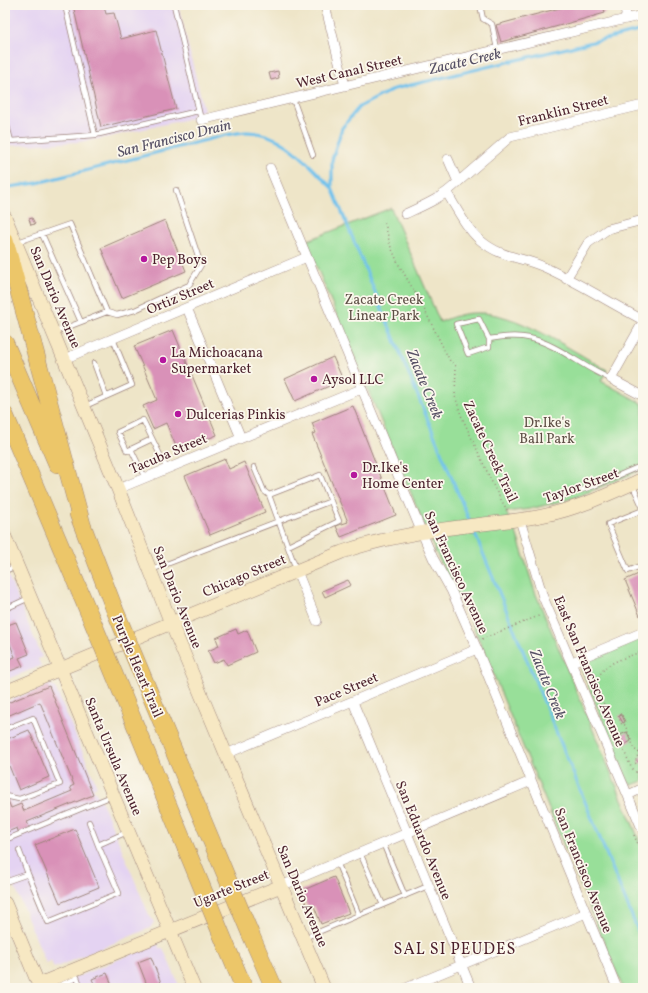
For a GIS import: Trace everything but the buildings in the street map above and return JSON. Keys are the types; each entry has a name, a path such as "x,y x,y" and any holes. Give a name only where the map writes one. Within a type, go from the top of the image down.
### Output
{"highway":[{"path":"10,242 82,524"},
{"name":"Purple Heart Trail","path":"5,343 82,524 114,608 274,988"},
{"name":"Purple Heart Trail","path":"5,415 91,618 243,987"}],"main road":[{"name":"San Dario Avenue","path":"5,217 10,242 53,333 84,406 171,623 324,988"},
{"name":"Taylor Street","path":"507,517 520,520 575,508 638,481"},
{"name":"Chicago Street","path":"5,692 369,542 507,517"},
{"name":"Santa Ursula Avenue","path":"5,537 11,568 30,598 194,988"},
{"name":"Ugarte Street","path":"36,987 76,974 169,930 281,886"},
{"path":"5,903 36,987"}],"street":[{"path":"326,5 345,86"},
{"path":"624,5 627,19"},
{"name":"West Canal Street","path":"200,116 292,99 643,15"},
{"name":"Franklin Street","path":"405,214 433,202 447,193 510,137 643,105"},
{"path":"448,159 458,182"},
{"name":"San Francisco Avenue","path":"270,168 422,533 433,558 451,590 477,649 617,988"},
{"path":"447,193 469,228 480,240 494,250 509,257 544,266 643,321 611,379 643,396"},
{"path":"566,279 588,243 608,229 643,220"},
{"name":"Ortiz Street","path":"64,359 307,257"},
{"path":"187,308 241,438"},
{"name":"Tacuba Street","path":"118,489 362,389"},
{"name":"East San Francisco Avenue","path":"520,520 543,597 643,831"},
{"path":"297,571 317,620"},
{"path":"572,662 643,632"},
{"name":"Pace Street","path":"226,754 477,649"},
{"name":"San Eduardo Avenue","path":"352,702 471,988"},
{"name":"Ugarte Street","path":"281,886 532,781"},
{"path":"628,794 643,788"},
{"path":"406,988 586,913"}],"lane":[{"path":"65,5 95,135"},
{"path":"5,118 11,141 95,135 200,116 174,5"},
{"path":"480,5 483,19 492,24 497,50"},
{"path":"292,99 313,155"},
{"path":"53,333 107,312 117,315 134,310 189,285 195,277 201,264 176,190"},
{"path":"10,242 42,234 70,224 107,312"},
{"path":"42,234 81,322"},
{"path":"479,319 489,338 489,347 468,354 456,324 479,319"},
{"path":"489,338 510,336 528,337 542,341 611,379"},
{"path":"84,406 132,385 113,339"},
{"path":"94,363 106,396"},
{"path":"152,439 126,451 118,432 143,420 167,469"},
{"path":"131,449 145,478"},
{"path":"563,496 594,486 643,465"},
{"path":"254,467 264,491 269,495 297,571"},
{"path":"269,495 320,475 339,521 288,546"},
{"path":"638,481 643,509 608,524 628,571 643,565"},
{"path":"150,570 331,501"},
{"path":"5,597 7,608 30,598"},
{"path":"5,729 33,718 60,784 19,799 5,796"},
{"path":"5,840 113,795"},
{"path":"19,850 48,922 119,893 98,845 90,822"},
{"path":"98,845 128,832"},
{"path":"383,844 405,896"},
{"path":"360,853 383,905"},
{"path":"337,862 359,915"},
{"path":"5,882 28,874"},
{"path":"304,938 428,886"},
{"path":"60,988 60,985 76,974 81,988"}],"path":[{"name":"Zacate Creek Trail","path":"385,223 390,245 398,264 420,301 450,361 456,366 455,396 461,415 507,517"},
{"path":"482,639 542,614"},
{"path":"643,650 605,667 598,676 596,684 598,693 628,762 637,773 643,774"},
{"path":"621,714 618,715 635,750 643,753"},
{"path":"637,773 642,766 635,763 640,752"}],"shaded area":[{"path":"5,5 178,5 204,110 191,115 192,118 104,138 79,142 5,146"},
{"path":"5,568 42,657 38,659 41,666 5,680"},
{"path":"50,684 55,687 97,786 93,788 103,804 149,915 154,922 150,928 54,968 51,961 46,963 5,863 5,702"},
{"path":"158,943 159,948 163,948 180,988 62,988 62,983"}],"green space":[{"name":"Zacate Creek Linear Park","path":"391,208 440,322 458,316 476,313 492,314 526,325 561,343 607,370 601,381 643,404 643,469 574,498 530,509 506,512 516,532 535,592 643,849 643,988 623,988 472,623 436,553 306,241"},
{"path":"643,636 643,781 632,785 628,782 581,668 584,662"}],"waterway":[{"name":"Zacate Creek","path":"470,522 332,188 332,160 342,128 359,107 394,89 643,30"},
{"name":"San Francisco Drain","path":"5,186 9,187 37,183 226,135 247,132 260,133 273,137 284,143 304,160 332,188"},
{"name":"Zacate Creek","path":"473,529 643,943"}],"place":[{"name":"Pep Boys","path":"144,259"},
{"name":"La Michoacana Supermarket","path":"163,360"},
{"name":"Aysol LLC","path":"314,379"},
{"name":"Dulcerias Pinkis","path":"178,414"},
{"name":"Dr.Ike's Home Center","path":"354,475"}],"district":[{"name":"SAL SI PEUDES","path":"455,948"}],"park label":[{"name":"Dr.Ike's Ball Park","path":"547,430"}]}
